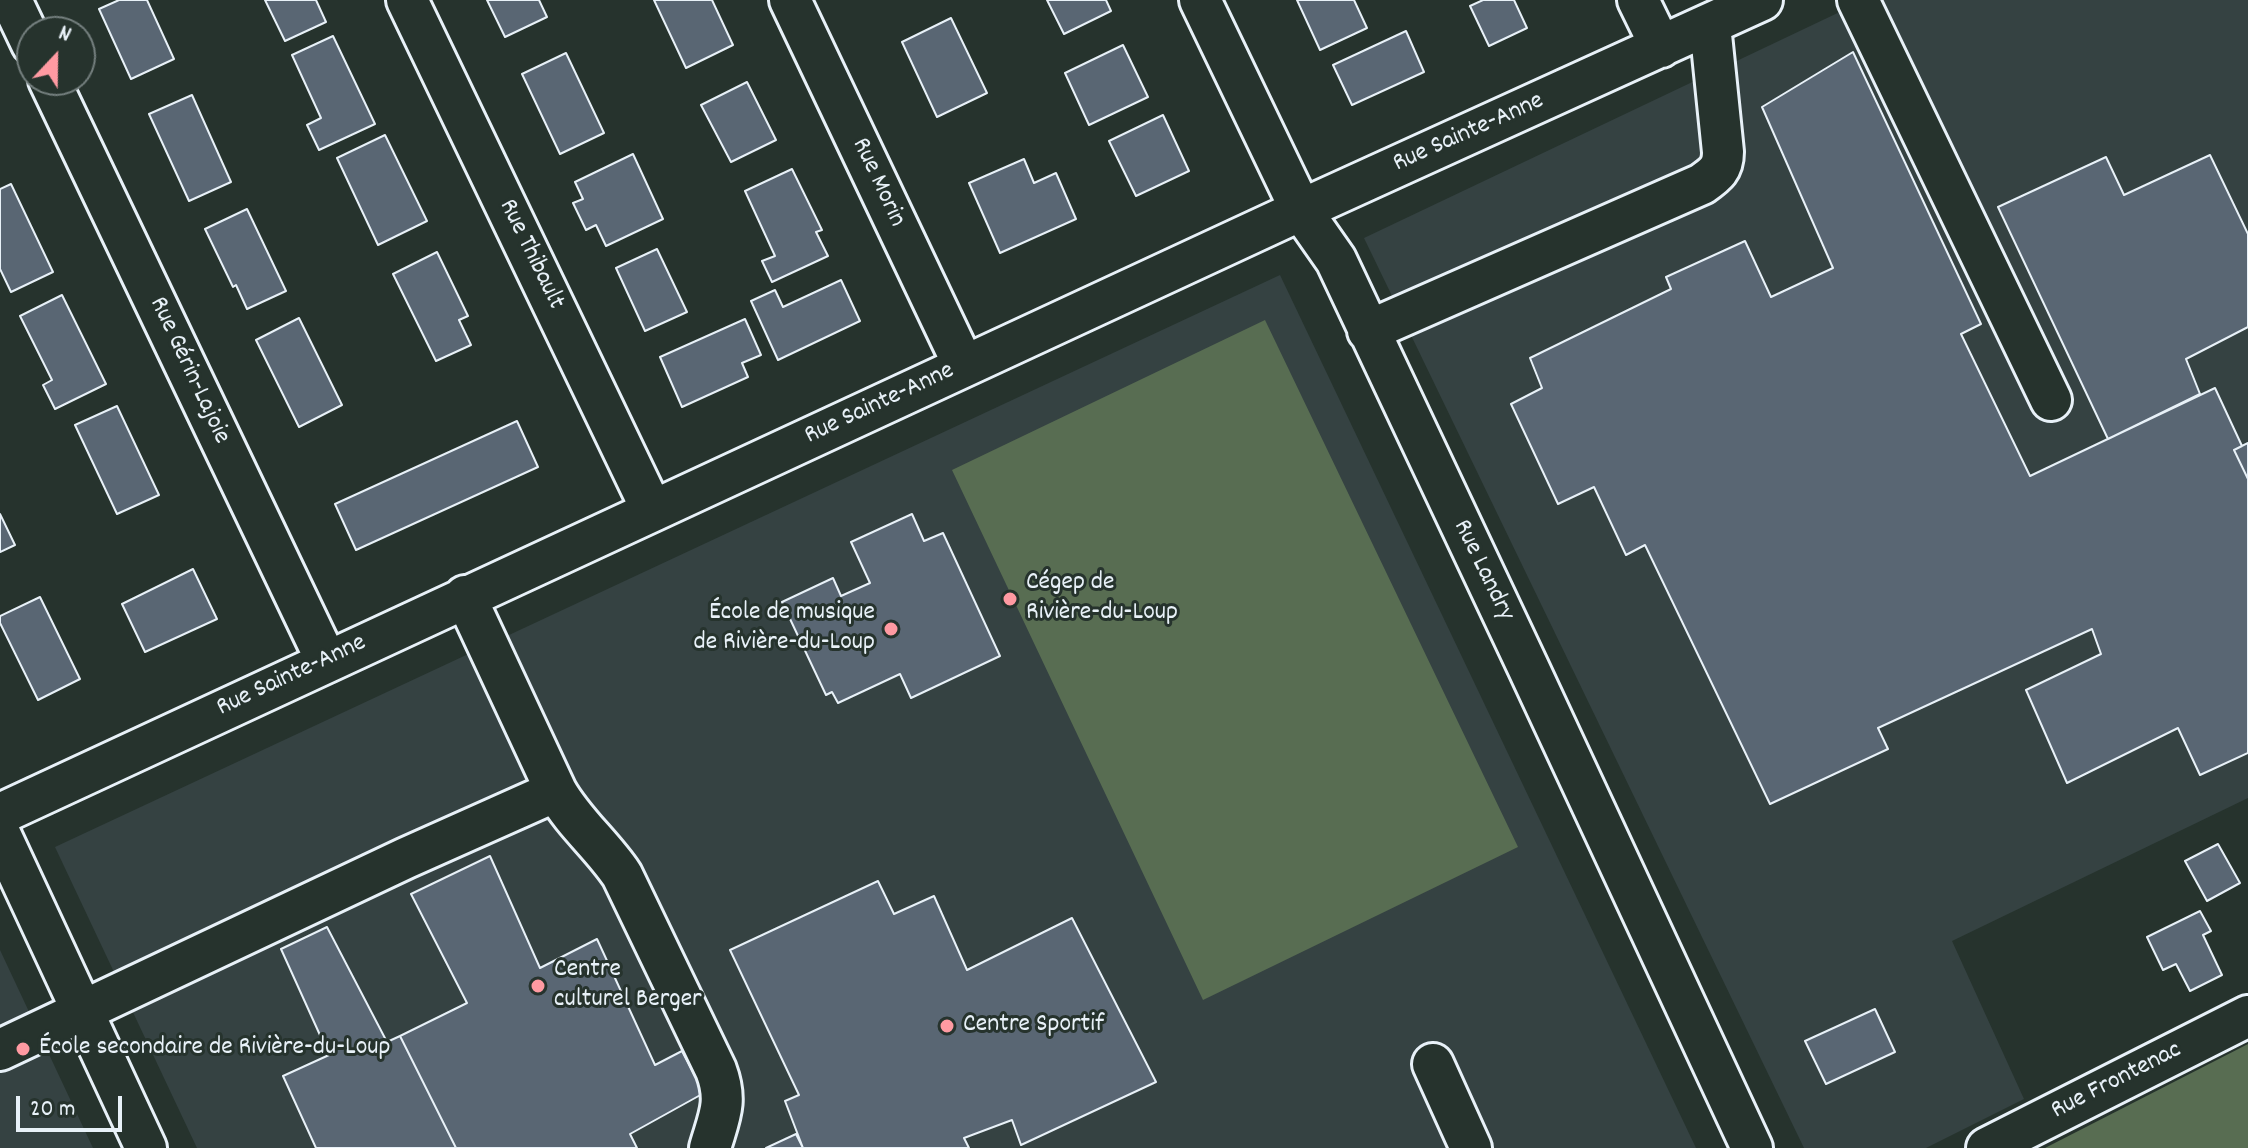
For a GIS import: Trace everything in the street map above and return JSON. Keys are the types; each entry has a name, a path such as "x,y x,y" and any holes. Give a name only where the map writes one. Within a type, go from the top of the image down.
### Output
{"street":[{"name":"Rue Thibault","path":"407,0 652,510"},
{"name":"Rue Morin","path":"790,0 964,366"},
{"name":"Rue Landry","path":"1200,0 1301,210 1336,260 1752,1148"},
{"path":"1638,0 1661,47"},
{"name":"Rue Sainte-Anne","path":"0,814 465,596 1762,0"},
{"path":"1858,0 2051,400"},
{"path":"1368,331 1702,184 1719,172 1723,152 1710,25"},
{"name":"Rue Gérin-Lajoie","path":"57,96 327,662"},
{"path":"465,596 556,791 565,807 607,852 622,875 716,1070 723,1088 724,1103 710,1148"},
{"path":"0,1050 406,858 556,791"},
{"path":"0,834 146,1148"},
{"name":"Rue Frontenac","path":"1987,1148 2248,1016"},
{"path":"1433,1064 1471,1148"}],"shaded area":[{"path":"1865,0 2248,0 2248,798 1952,941 2024,1099 1926,1148 1804,1148 1364,238"},
{"name":"Cégep de Rivière-du-Loup","path":"1280,275 1696,1148 197,1148 55,847"},
{"name":"École secondaire de Rivière-du-Loup","path":"0,950 93,1148 0,1148"}],"green space":[{"path":"1265,320 1518,847 1203,1000 952,470"},
{"path":"2248,1044 2248,1148 2045,1148"}],"building":[{"path":"119,0 147,0 174,59 131,79 99,9"},
{"path":"265,0 316,0 326,22 285,41"},
{"path":"487,0 539,0 547,17 505,37"},
{"path":"654,0 712,0 733,45 686,68"},
{"path":"1047,0 1106,0 1111,11 1064,34"},
{"path":"1297,0 1354,0 1367,28 1320,50"},
{"path":"1483,0 1514,0 1527,28 1489,46 1470,6"},
{"path":"951,18 987,93 937,117 902,42"},
{"path":"1406,31 1424,72 1352,105 1333,65"},
{"path":"333,36 375,124 319,150 307,125 321,118 292,55"},
{"path":"1123,45 1148,97 1089,125 1065,73"},
{"path":"1853,52 1981,324 1961,334 2030,476 2215,388 2242,446 2234,450 2248,479 2248,753 2200,775 2178,728 2067,783 2026,690 2101,654 2092,629 1878,728 1888,749 1770,804 1645,545 1626,555 1594,487 1558,504 1511,404 1542,388 1530,358 1671,289 1666,277 1745,241 1771,297 1833,268 1762,107"},
{"path":"566,53 604,133 560,154 522,74"},
{"path":"747,82 776,140 731,162 701,105"},
{"path":"192,95 231,182 189,201 149,114"},
{"path":"1163,115 1189,171 1136,196 1109,141"},
{"path":"385,135 427,221 378,245 337,158"},
{"path":"633,154 663,219 606,246 596,225 586,230 573,203 583,199 575,182"},
{"path":"2210,155 2248,234 2248,327 2186,359 2200,394 2108,439 1998,207 2106,157 2124,195"},
{"path":"1024,159 1034,183 1056,173 1076,219 1000,253 969,183"},
{"path":"792,169 822,230 816,232 828,256 772,282 762,261 775,256 745,191"},
{"path":"11,184 53,272 11,292 0,269 0,189"},
{"path":"247,209 286,291 247,309 205,229"},
{"path":"657,249 687,312 645,331 616,268"},
{"path":"437,252 468,316 459,320 471,345 436,361 393,274"},
{"path":"841,280 860,321 778,360 751,301 775,290 783,307"},
{"path":"62,295 106,384 55,409 43,385 52,380 20,316"},
{"path":"299,318 342,405 299,427 256,340"},
{"path":"745,319 761,355 742,363 748,377 682,407 660,357"},
{"path":"117,406 159,495 117,514 75,425"},
{"path":"517,421 538,467 356,550 335,504"},
{"path":"2248,443 2248,479 2234,450"},
{"path":"0,514 15,545 0,552"},
{"name":"École de musique de Rivière-du-Loup","path":"912,514 924,541 943,533 1000,656 911,698 900,674 838,703 832,692 826,695 782,602 833,578 841,596 870,583 851,542"},
{"path":"193,569 217,619 145,652 122,604"},
{"path":"40,597 80,679 38,700 0,623 0,616"},
{"path":"2218,844 2240,883 2207,901 2185,861"},
{"name":"Centre culturel Berger","path":"490,856 540,968 597,939 655,1065 682,1051 704,1093 630,1134 637,1148 456,1148 400,1036 467,1003 411,894"},
{"name":"Centre Sportif","path":"878,881 894,914 934,896 967,970 1072,918 1156,1082 1021,1145 1012,1120 964,1138 969,1148 803,1148 785,1101 799,1095 730,950"},
{"path":"2200,911 2211,931 2203,935 2222,975 2190,991 2176,964 2163,970 2147,937"},
{"path":"327,927 387,1042 400,1036 456,1148 316,1148 283,1076 329,1055 281,949"},
{"path":"1875,1009 1895,1052 1826,1084 1805,1041"},
{"path":"796,1134 803,1148 766,1148"}],"place":[{"name":"Cégep de Rivière-du-Loup","path":"1010,599"},
{"name":"École de musique de Rivière-du-Loup","path":"891,629"},
{"name":"Centre culturel Berger","path":"538,986"},
{"name":"Centre Sportif","path":"947,1026"},
{"name":"École secondaire de Rivière-du-Loup","path":"23,1049"}]}
